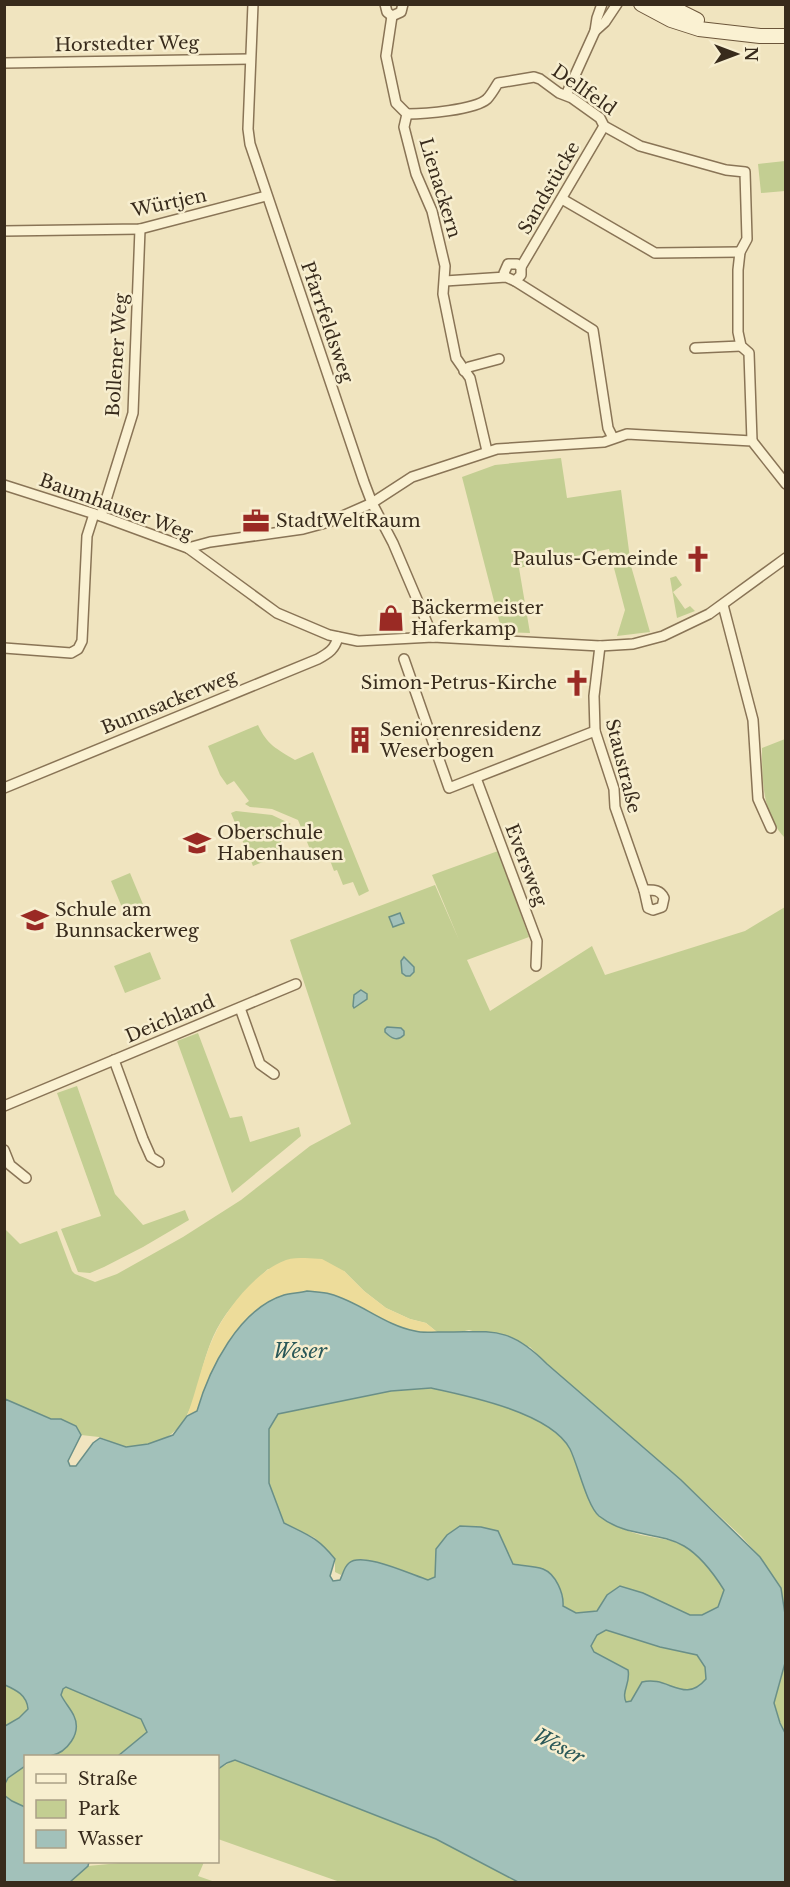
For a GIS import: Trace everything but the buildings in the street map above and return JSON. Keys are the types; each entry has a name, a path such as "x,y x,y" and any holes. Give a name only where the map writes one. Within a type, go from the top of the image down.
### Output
{"street":[{"name":"Pfarrfeldsweg","path":"253,4 248,129 250,144 372,503 393,543 433,637"},
{"path":"385,4 387,12 392,15 401,12 404,4"},
{"path":"596,31 597,18 602,4"},
{"path":"566,95 596,31 617,4"},
{"path":"641,4 671,20 699,29 760,36 786,36"},
{"path":"665,4 677,12 724,31"},
{"name":"Lienackern","path":"392,15 386,56 396,103 407,114 405,127 416,174 432,211 445,266 443,294 456,358 470,378 487,451"},
{"name":"Horstedter Weg","path":"4,63 250,59"},
{"name":"Dellfeld","path":"407,114 424,114 480,104 488,98 498,83 525,77 540,79 600,118 604,126 640,146 716,167 745,172 747,239 740,252"},
{"name":"Sandstücke","path":"445,281 510,279 521,275 521,267 604,126"},
{"name":"Würtjen","path":"4,231 140,229 266,196"},
{"path":"561,199 655,253 740,252 738,332 741,346 749,353 752,441 786,484"},
{"name":"Bollener Weg","path":"4,648 71,653 78,649 82,641 87,536 97,515 133,413 140,229"},
{"name":"Sandstücke","path":"510,279 504,273 508,264 517,264 521,267"},
{"path":"510,279 593,330 608,428 613,438"},
{"path":"695,348 741,346"},
{"path":"464,371 469,367 499,359"},
{"path":"188,548 210,542 329,522 372,503 412,477 487,451 604,442 627,434 752,441"},
{"name":"Baumhauser Weg","path":"4,485 188,548 277,613 302,625 358,641 433,637 600,646 633,644 663,636 694,622 723,605 786,558"},
{"path":"723,605 753,720 758,799 771,828"},
{"name":"Bunnsackerweg","path":"4,788 318,659 335,647 338,637"},
{"name":"Staustraße","path":"600,646 594,696 595,731 614,789 615,807 644,890"},
{"path":"404,659 449,788 595,731"},
{"name":"Eversweg","path":"476,778 537,941 536,966"},
{"name":"Deichland","path":"4,1106 297,984"},
{"name":"Deichland","path":"240,1008 260,1064 274,1074"},
{"name":"Deichland","path":"114,1060 143,1139 151,1157 159,1162"},
{"path":"4,1150 10,1165 26,1178"}],"green space":[{"path":"785,161 785,191 761,193 758,164"},
{"path":"561,458 567,498 621,490 631,566 650,632 617,636 625,610 609,549 519,568 530,633 502,632 462,477 495,465"},
{"path":"676,576 682,585 673,592 685,609 690,606 695,611 677,618 670,578"},
{"path":"258,725 269,742 295,760 313,752 369,891 359,896 353,882 343,885 328,855 314,859 298,820 272,809 250,807 245,804 249,801 234,781 227,785 220,775 208,746"},
{"path":"785,739 785,838 777,829 765,796 762,748"},
{"path":"236,811 272,815 291,824 276,830 286,853 253,866 231,813"},
{"path":"498,851 529,937 467,960 490,1011 592,946 605,975 745,931 785,907 785,1614 781,1588 760,1557 741,1536 530,1347 469,1330 456,1333 437,1332 426,1323 410,1319 386,1308 344,1271 268,1269 237,1300 218,1327 206,1356 196,1393 182,1424 170,1435 153,1443 126,1447 99,1437 81,1435 76,1426 61,1419 51,1419 5,1399 4,1228 20,1244 57,1231 72,1271 95,1282 117,1274 183,1237 241,1200 310,1146 351,1124 290,940 435,885 459,940 432,875"},
{"path":"130,873 145,909 126,917 111,881"},
{"path":"150,952 161,979 125,993 114,966"},
{"path":"198,1033 230,1118 242,1116 250,1142 299,1127 301,1136 232,1193 177,1041"},
{"path":"77,1086 115,1194 143,1225 185,1210 189,1220 143,1247 90,1273 78,1272 61,1229 101,1216 57,1093"},
{"path":"431,1388 487,1401 546,1425 560,1436 570,1449 587,1495 600,1516 624,1530 674,1542 691,1550 707,1566 725,1590 718,1607 702,1615 690,1615 670,1606 607,1595 597,1611 575,1613 563,1607 544,1569 513,1565 498,1531 481,1527 460,1526 436,1549 435,1577 428,1581 363,1559 346,1566 341,1575 335,1572 335,1559 315,1538 284,1523 269,1483 269,1429 278,1414 391,1391"},
{"path":"606,1630 660,1647 697,1655 705,1667 706,1679 698,1686 683,1690 660,1682 642,1682 631,1701 626,1702 628,1670 594,1652 591,1646 597,1635"},
{"path":"785,1663 785,1733 774,1703"},
{"path":"5,1685 17,1691 26,1700 28,1709 19,1718 5,1726"},
{"path":"66,1687 141,1719 147,1732 119,1755 51,1755 68,1745 74,1715 61,1695"},
{"path":"235,1760 436,1839 518,1882 340,1882 219,1839 219,1768"},
{"path":"24,1767 24,1807 5,1795 7,1780"},
{"path":"120,1863 204,1863 198,1876 215,1882 70,1882 88,1866"}],"sand":[{"path":"288,1259 322,1259 344,1271 386,1308 410,1319 426,1323 437,1332 416,1332 389,1323 353,1303 265,1304 246,1320 221,1353 197,1411 187,1416 210,1346 219,1325 234,1303 254,1281 275,1265"}],"water":[{"path":"400,913 404,923 393,927 389,917"},
{"path":"404,957 414,967 414,972 410,976 402,973 401,961"},
{"path":"361,990 367,994 367,999 354,1008 354,995"},
{"path":"387,1027 401,1028 404,1035 396,1039 385,1032"},
{"name":"Weser","path":"307,1291 325,1293 352,1302 393,1324 415,1331 497,1333 520,1342 681,1480 760,1557 781,1588 785,1614 785,1663 774,1703 785,1733 785,1882 518,1882 436,1839 235,1760 219,1768 219,1755 119,1755 147,1732 141,1719 66,1687 61,1695 76,1722 71,1741 62,1751 53,1755 24,1755 24,1767 8,1778 5,1784 5,1726 19,1718 28,1709 26,1700 17,1691 5,1685 5,1399 51,1419 61,1419 76,1426 81,1435 68,1461 70,1466 76,1466 93,1443 100,1438 126,1447 148,1444 173,1435 187,1416 197,1411 209,1377 228,1342 253,1313 268,1302 284,1295","holes":["431,1388 466,1396 528,1416 546,1425 560,1436 570,1449 587,1495 599,1516 620,1528 674,1541 690,1550 707,1566 724,1590 718,1607 702,1615 690,1615 643,1593 620,1586 607,1595 597,1611 576,1613 563,1606 561,1590 552,1575 536,1567 513,1564 498,1531 481,1527 460,1526 447,1535 436,1549 435,1577 428,1580 387,1565 355,1560 349,1563 340,1580 333,1581 330,1576 335,1559 317,1541 284,1523 269,1483 269,1429 278,1414 391,1391","606,1630 660,1647 697,1655 705,1667 706,1679 698,1686 683,1690 660,1682 642,1682 631,1701 626,1702 628,1670 594,1652 591,1646 597,1635"]},
{"path":"4,1795 24,1807 24,1863 89,1863 70,1882 5,1882"}],"place":[{"name":"StadtWeltRaum","path":"256,521"},
{"name":"Paulus-Gemeinde","path":"698,559"},
{"name":"Bäckermeister Haferkamp","path":"391,618"},
{"name":"Simon-Petrus-Kirche","path":"577,683"},
{"name":"Seniorenresidenz Weserbogen","path":"360,740"},
{"name":"Oberschule Habenhausen","path":"197,843"},
{"name":"Schule am Bunnsackerweg","path":"35,920"}]}
